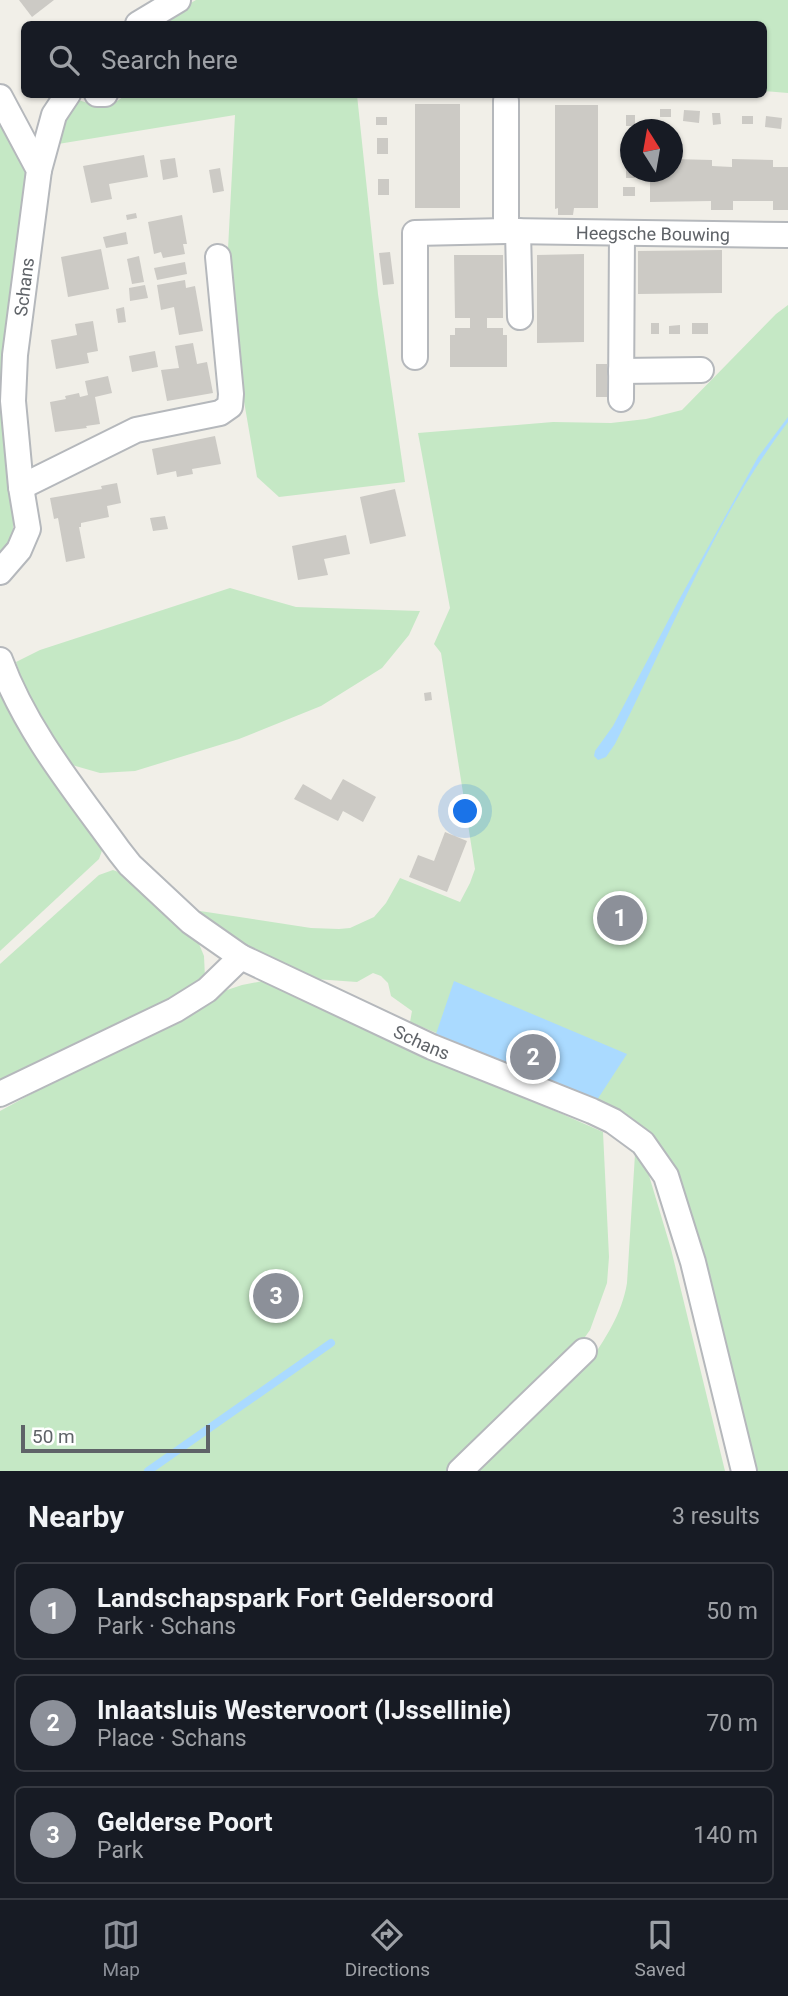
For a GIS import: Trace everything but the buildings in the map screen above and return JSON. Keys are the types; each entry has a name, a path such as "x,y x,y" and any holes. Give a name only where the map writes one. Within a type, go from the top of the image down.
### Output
{"street":[{"path":"143,21 178,0"},
{"path":"0,97 39,170"},
{"name":"Schans","path":"0,572 19,550 28,529 13,401 15,367 39,170 54,115 65,98"},
{"path":"506,101 512,231 520,317"},
{"name":"Heegsche Bouwing","path":"415,357 415,233 512,231 788,235"},
{"path":"621,399 622,233"},
{"path":"21,487 136,430 220,413 230,405 218,257"},
{"path":"621,371 701,370"},
{"name":"Schans","path":"0,660 9,685 34,734 130,865 191,922 241,957 432,1047 592,1111 613,1121 643,1143 666,1175 682,1224 744,1471"},
{"path":"0,1094 175,1010 207,990 241,957"},
{"path":"460,1471 584,1351"}],"green space":[{"path":"196,0 788,0 788,93 767,91 767,21 158,21"},
{"path":"71,98 100,105 120,99 357,98 378,294 405,482 279,497 257,477 233,337 228,249 235,115 52,145"},
{"path":"0,123 27,166 13,529 11,544 0,562"},
{"path":"788,305 788,1471 755,1471 657,1145 616,1108 410,1022 412,1011 391,996 388,983 381,976 373,973 357,982 301,978 262,960 198,912 311,928 350,928 374,917 386,903 400,878 460,902 475,869 441,653 434,644 450,608 418,433 553,422 611,423 646,419 682,410"},
{"path":"230,588 296,607 420,611 409,635 382,668 321,706 239,739 135,771 100,773 65,763 40,734 16,662 40,650"},
{"path":"0,685 104,845 99,859 0,951"},
{"path":"113,870 129,876 197,939 204,956 205,978 195,992 0,1088 0,964 99,875"},
{"path":"268,980 416,1050 603,1132 609,1257 607,1283 590,1330 575,1351 588,1364 612,1326 625,1294 635,1154 645,1162 671,1249 725,1471 0,1471 0,1111 215,994"}],"water":[{"path":"788,417 788,422 737,498 715,538 615,744 606,757 598,760 594,756 595,751 613,726 758,457"},
{"path":"454,981 627,1054 597,1100 436,1034"}],"waterway":[{"path":"148,1471 331,1343"}],"place":[{"name":"Landschapspark Fort Geldersoord","path":"620,918"},
{"name":"Inlaatsluis Westervoort (IJssellinie)","path":"533,1057"},
{"name":"Gelderse Poort","path":"276,1296"}]}
